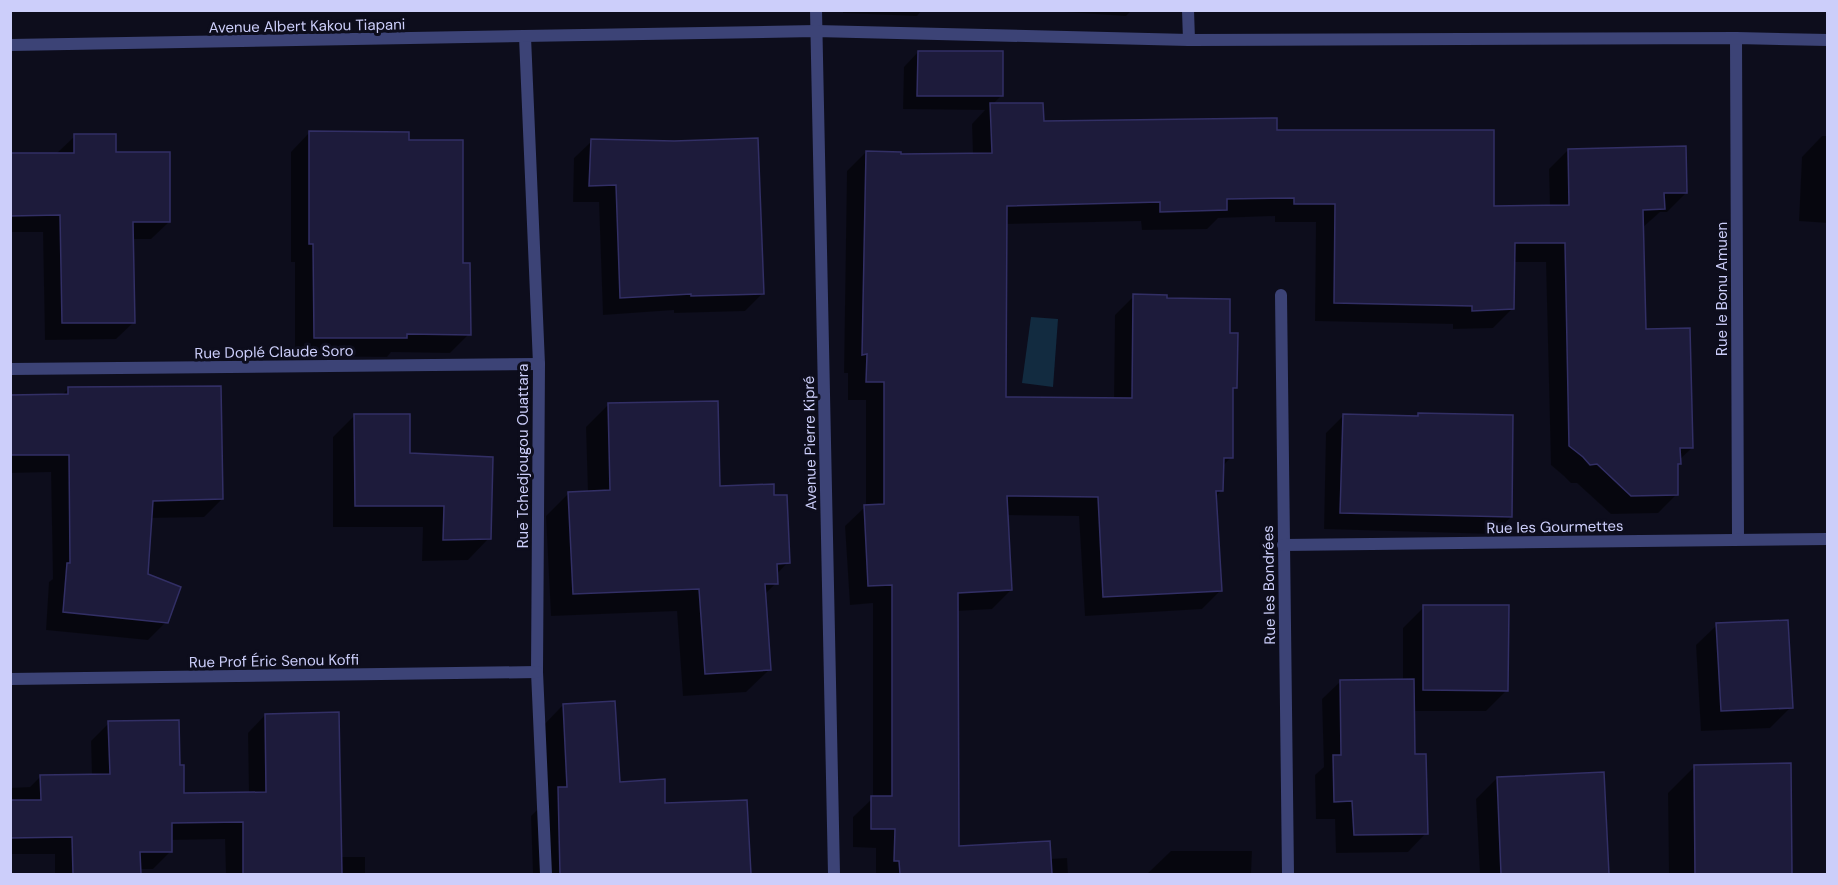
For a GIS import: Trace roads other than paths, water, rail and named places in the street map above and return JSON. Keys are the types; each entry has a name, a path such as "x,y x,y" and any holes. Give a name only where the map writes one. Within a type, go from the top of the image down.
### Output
{"street":[{"name":"Avenue Pierre Kipré","path":"816,10 834,874"},
{"path":"1188,10 1189,40"},
{"name":"Avenue Albert Kakou Tiapani","path":"10,45 525,38 816,31 1189,40 1736,38 1827,40"},
{"name":"Rue Tchedjougou Ouattara","path":"525,38 539,364 537,672 546,874"},
{"name":"Rue le Bonu Amuen","path":"1736,38 1738,539"},
{"name":"Rue les Bondrées","path":"1281,295 1288,874"},
{"name":"Rue Doplé Claude Soro","path":"10,369 539,364"},
{"name":"Rue les Gourmettes","path":"1283,545 1827,539"},
{"name":"Rue Prof Éric Senou Koffi","path":"10,680 537,672"}],"water":[{"path":"1031,317 1058,319 1053,387 1022,383"}]}
